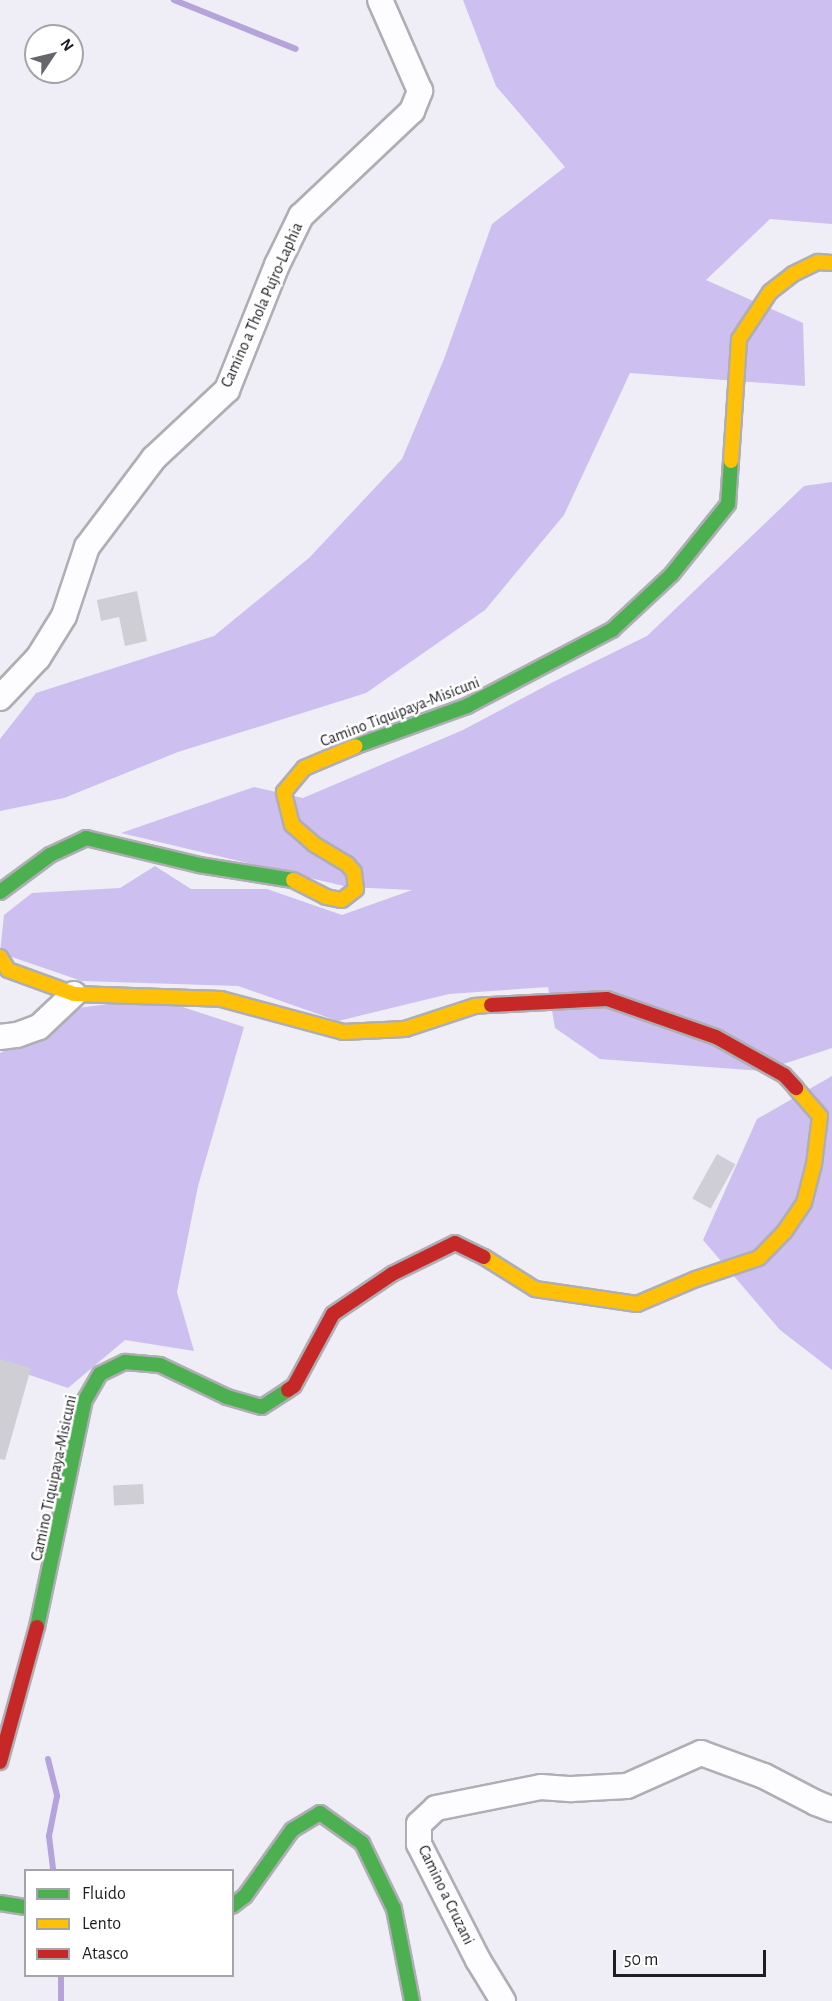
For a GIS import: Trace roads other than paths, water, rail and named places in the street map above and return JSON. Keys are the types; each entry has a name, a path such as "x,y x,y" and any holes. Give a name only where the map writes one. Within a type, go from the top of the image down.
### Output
{"main road":[{"name":"Camino Tiquipaya-Misicuni","path":"0,892 50,855 86,838 189,863 287,877 326,897 342,900 351,895 357,889 354,872 347,864 314,844 292,825 284,792 304,768 331,755 467,706 612,630 672,574 704,538 728,504 739,339 770,292 793,274 819,262 832,263"},
{"name":"Camino Tiquipaya-Misicuni","path":"0,957 8,970 74,994 221,999 343,1032 405,1029 475,1006 607,999 717,1037 784,1075 820,1116 814,1164 804,1203 785,1231 759,1258 696,1279 637,1304 535,1289 486,1258 455,1243 392,1274 333,1314 294,1386 262,1407 227,1397 160,1365 126,1362 100,1374 85,1400 42,1610 0,1762"},
{"path":"234,1904 245,1896 292,1830 320,1813 363,1843 394,1910 401,1955 412,2001"},
{"path":"0,1903 24,1907"}],"street":[{"name":"Camino a Thola Pujro-Laphia","path":"0,698 38,658 64,616 87,547 154,458 227,390 277,265 301,216 411,111 420,91 380,0"},
{"path":"0,1036 17,1035 39,1027 74,994"},
{"name":"Camino a Cruzani","path":"503,2001 478,1960 419,1844 418,1824 436,1808 541,1787 572,1789 627,1786 701,1754 764,1776 832,1809"}],"waterway":[{"path":"174,0 296,49"},
{"path":"48,1759 57,1796 49,1836 53,1869"},
{"path":"61,1977 61,2001"}]}
